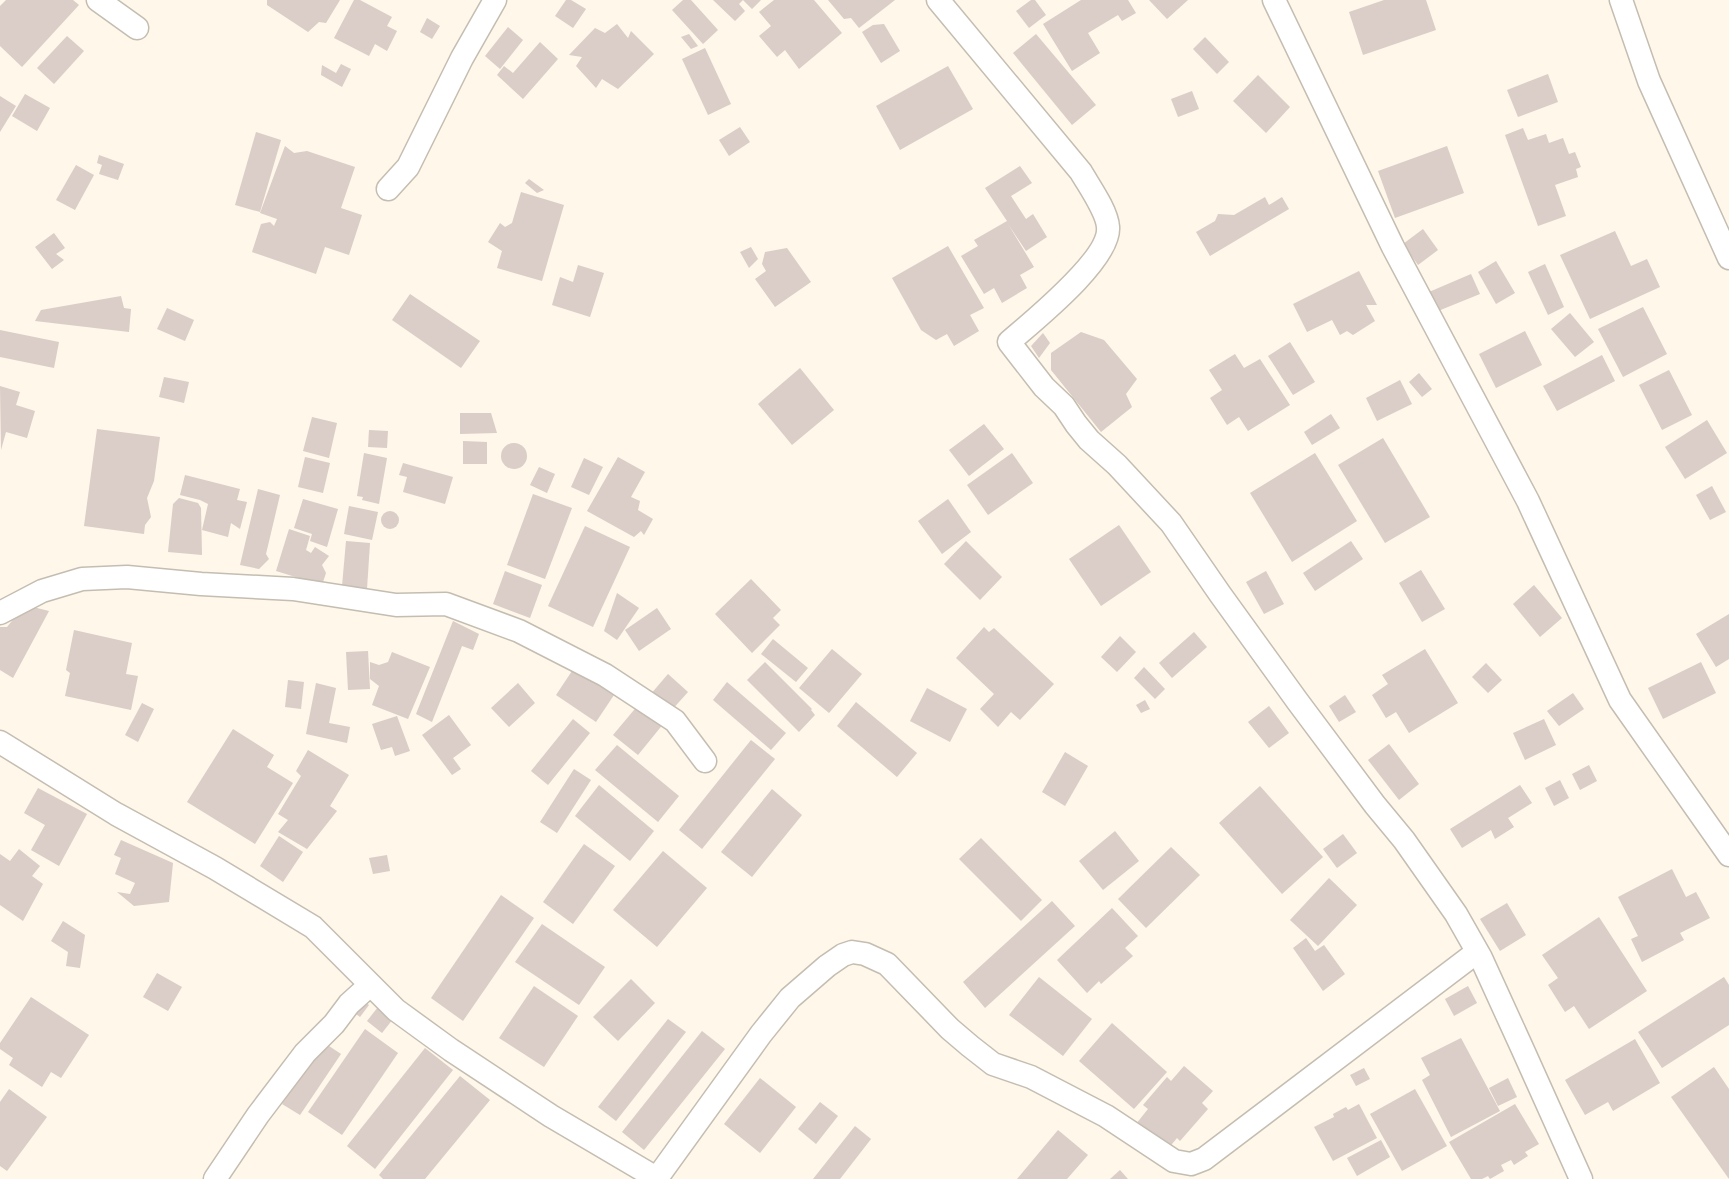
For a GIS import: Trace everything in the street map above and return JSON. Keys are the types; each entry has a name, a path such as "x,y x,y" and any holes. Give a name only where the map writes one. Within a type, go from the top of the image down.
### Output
{"street":[{"path":"98,0 137,28"},
{"path":"388,189 408,168 462,58 495,0"},
{"path":"938,0 1081,172 1100,204 1108,228 1102,250 1077,279 1061,296 1009,342 1044,387 1064,406 1089,440 1117,465 1171,523 1298,702 1374,805 1404,840 1456,914 1477,952 1581,1179"},
{"path":"1274,0 1393,246 1528,501 1620,700 1729,855"},
{"path":"1621,0 1649,81 1729,258"},
{"path":"0,613 42,591 82,580 127,576 201,584 293,589 396,605 446,604 519,630 605,675 674,720 705,761"},
{"path":"0,742 116,814 215,868 313,928 396,1010 451,1050 551,1116 652,1177 790,998 827,966 843,955 852,952 874,957 888,964 950,1028 994,1064 1030,1077 1106,1116 1174,1161 1191,1164 1204,1159 1477,952"},
{"path":"215,1179 258,1115 305,1053 334,1024 349,1004 370,984"}],"building":[{"path":"6,0 73,0 79,5 22,67 0,46 0,6"},
{"path":"267,0 340,0 326,23 319,22 308,32 267,5"},
{"path":"354,0 360,0 392,17 387,26 397,31 387,51 375,44 369,56 334,38"},
{"path":"566,0 571,0 586,9 573,28 555,16"},
{"path":"683,0 691,0 718,30 703,44 672,10"},
{"path":"713,0 743,0 739,4 745,11 735,21"},
{"path":"743,0 761,0 752,9"},
{"path":"774,0 814,0 842,33 799,69 785,50 777,57 759,36 771,26 759,12"},
{"path":"828,0 895,0 859,28 851,18 844,19"},
{"path":"1031,0 1035,0 1046,15 1029,28 1016,11"},
{"path":"1081,0 1128,0 1136,13 1122,21 1118,15 1088,33 1100,53 1072,71 1043,24"},
{"path":"1149,0 1188,0 1167,19"},
{"path":"1384,0 1426,0 1436,30 1363,55 1349,12"},
{"path":"427,18 440,26 432,39 420,32"},
{"path":"617,24 628,38 631,31 654,54 618,89 602,79 596,88 576,66 582,57 569,55 595,28 605,33"},
{"path":"884,24 900,51 881,63 862,32 873,25"},
{"path":"508,27 523,40 500,69 485,56"},
{"path":"689,34 698,46 691,49 681,37"},
{"path":"1036,34 1096,105 1072,125 1013,53"},
{"path":"67,36 84,51 54,84 37,68"},
{"path":"1205,37 1229,62 1217,74 1193,49"},
{"path":"540,42 558,59 523,99 497,75 504,66 513,73"},
{"path":"705,48 731,104 708,115 682,59"},
{"path":"341,64 351,69 342,87 321,75 322,65 336,73"},
{"path":"948,66 973,109 900,150 876,106"},
{"path":"1548,74 1558,102 1518,117 1507,90"},
{"path":"1258,75 1290,107 1266,133 1233,101"},
{"path":"1192,91 1199,109 1178,117 1171,99"},
{"path":"25,94 50,108 37,131 12,116"},
{"path":"0,96 16,106 0,132"},
{"path":"740,127 750,142 729,156 719,140"},
{"path":"1523,128 1528,140 1546,134 1549,143 1563,138 1569,154 1575,152 1581,167 1576,169 1578,177 1555,185 1566,216 1538,226 1505,135"},
{"path":"256,132 281,140 260,212 235,205"},
{"path":"285,146 294,153 307,151 355,167 341,208 362,215 349,255 325,247 316,274 252,252 261,224 270,222 274,226 277,219 260,213"},
{"path":"1447,146 1464,193 1395,218 1378,171"},
{"path":"99,155 124,164 118,180 99,174 102,165 97,163"},
{"path":"76,165 94,175 75,210 56,200"},
{"path":"1020,166 1032,183 1011,196 1026,219 1033,214 1047,237 1026,251 1008,224 1034,267 1020,275 1027,288 1002,303 994,288 984,294 961,256 978,246 974,240 1007,221 985,188"},
{"path":"529,179 544,190 537,193 525,183"},
{"path":"521,192 564,205 542,281 497,268 502,251 488,242 500,223 505,227 512,223"},
{"path":"1265,197 1269,205 1282,197 1289,209 1210,256 1196,232 1215,221 1218,214 1234,215"},
{"path":"1423,229 1438,250 1418,265 1403,244"},
{"path":"1615,231 1631,266 1647,259 1660,287 1590,319 1560,255"},
{"path":"54,233 65,248 56,254 64,260 52,269 35,247"},
{"path":"948,246 984,308 970,315 979,331 954,346 947,334 936,340 921,330 892,278"},
{"path":"751,247 758,259 749,268 740,252"},
{"path":"787,248 811,282 775,307 755,279 766,271 762,264 765,252"},
{"path":"1496,261 1515,293 1496,304 1478,272"},
{"path":"1545,264 1564,307 1548,315 1528,272"},
{"path":"578,265 604,273 590,317 552,305 560,277 573,282"},
{"path":"1359,271 1377,305 1366,305 1375,321 1353,335 1347,331 1340,335 1332,320 1307,332 1293,304"},
{"path":"1471,274 1480,294 1438,311 1429,292"},
{"path":"410,294 480,341 461,368 392,320"},
{"path":"121,296 124,308 131,309 129,332 35,321 41,310"},
{"path":"1643,307 1667,354 1623,377 1598,329"},
{"path":"167,308 194,320 185,341 157,329"},
{"path":"1570,313 1594,342 1575,357 1551,329"},
{"path":"0,330 59,342 54,368 0,357"},
{"path":"1525,331 1542,365 1496,388 1479,354"},
{"path":"1081,332 1104,340 1137,379 1126,394 1132,407 1101,432 1051,370 1051,353"},
{"path":"1043,333 1050,343 1039,358 1031,346"},
{"path":"1290,342 1315,382 1293,395 1268,356"},
{"path":"1235,354 1244,368 1260,359 1290,405 1248,431 1239,417 1227,425 1210,398 1222,390 1209,370"},
{"path":"1602,355 1615,381 1557,411 1543,386"},
{"path":"800,368 834,410 792,445 758,404"},
{"path":"1669,370 1692,415 1662,430 1639,385"},
{"path":"1419,373 1432,389 1422,397 1409,382"},
{"path":"164,377 189,382 184,403 159,397"},
{"path":"1400,380 1412,404 1377,421 1366,398"},
{"path":"0,386 20,392 16,405 35,411 27,438 6,432 1,450"},
{"path":"460,413 491,413 497,433 460,434"},
{"path":"1331,414 1340,428 1312,445 1304,432"},
{"path":"312,417 337,423 329,458 303,451"},
{"path":"1707,420 1727,453 1685,479 1665,447"},
{"path":"984,424 1004,449 969,476 949,450"},
{"path":"97,429 160,437 154,481 147,498 151,517 145,525 144,534 84,526"},
{"path":"369,430 388,431 387,448 368,447"},
{"path":"1383,438 1430,517 1385,543 1338,465"},
{"path":"463,441 487,442 487,464 463,464"},
{"path":"514,443 523,447 527,456 523,465 514,469 505,465 501,456 505,447"},
{"path":"364,453 387,458 379,504 362,500 363,497 357,496"},
{"path":"1012,453 1033,483 988,515 967,485"},
{"path":"1315,453 1357,521 1292,562 1250,493"},
{"path":"305,457 330,463 323,493 298,487"},
{"path":"618,457 645,472 631,497 640,501 638,510 653,519 644,535 641,531 634,537 587,511"},
{"path":"584,458 603,467 589,495 571,487"},
{"path":"403,463 453,477 445,504 403,492 407,477 399,475"},
{"path":"539,467 555,474 547,493 530,485"},
{"path":"185,475 240,489 237,500 247,502 240,529 231,523 228,537 202,530 208,504 180,495"},
{"path":"1712,486 1726,512 1710,520 1696,495"},
{"path":"258,489 280,495 266,554 269,559 259,569 240,565"},
{"path":"533,494 572,508 545,579 507,565"},
{"path":"179,498 198,503 201,508 202,555 168,552 173,504"},
{"path":"303,499 338,509 327,547 310,541 312,534 294,528"},
{"path":"948,499 971,532 942,554 918,521"},
{"path":"349,506 378,512 372,540 344,534"},
{"path":"386,511 394,511 399,516 397,527 386,529 381,524 381,516"},
{"path":"1119,525 1151,572 1101,606 1069,559"},
{"path":"585,526 630,547 593,627 548,606"},
{"path":"289,529 310,536 306,550 311,553 315,547 329,556 322,565 326,573 322,585 276,571"},
{"path":"346,541 370,543 367,589 342,586"},
{"path":"966,541 1002,577 980,600 944,564"},
{"path":"1351,541 1363,559 1315,591 1303,573"},
{"path":"1421,570 1445,609 1422,622 1399,583"},
{"path":"505,571 542,585 530,618 493,604"},
{"path":"1266,571 1284,604 1264,614 1246,582"},
{"path":"751,579 781,610 773,618 780,625 752,653 715,614"},
{"path":"1534,585 1562,618 1540,637 1513,604"},
{"path":"617,593 639,608 617,640 604,631"},
{"path":"25,605 49,611 13,678 0,670 0,627 7,627"},
{"path":"657,608 671,629 639,651 625,630"},
{"path":"1729,614 1729,659 1716,667 1696,634"},
{"path":"453,621 479,634 473,650 462,646 432,722 416,714"},
{"path":"984,627 989,632 994,628 1054,684 1020,720 1011,712 998,727 980,709 994,694 956,658"},
{"path":"74,630 132,643 126,674 138,676 131,710 65,696 70,673 66,670"},
{"path":"1194,632 1207,647 1172,678 1159,663"},
{"path":"1120,636 1136,652 1117,672 1101,657"},
{"path":"773,639 808,668 796,682 761,654"},
{"path":"832,649 862,674 829,713 799,688"},
{"path":"1425,649 1458,703 1409,733 1396,712 1386,718 1372,695 1388,684 1382,675"},
{"path":"368,651 370,689 348,690 346,652"},
{"path":"392,652 430,667 408,719 372,705 379,686 370,679 370,662 379,665 388,662"},
{"path":"765,662 812,709 815,715 799,732 747,680"},
{"path":"1701,662 1716,693 1663,719 1648,688"},
{"path":"1486,663 1502,680 1488,693 1472,677"},
{"path":"1144,667 1165,689 1155,699 1134,678"},
{"path":"574,668 614,695 596,722 556,695"},
{"path":"668,674 688,692 670,712 650,695"},
{"path":"288,680 304,682 301,709 285,707"},
{"path":"727,682 786,733 771,750 713,700"},
{"path":"316,683 336,688 329,723 350,727 347,743 306,734"},
{"path":"518,683 535,703 509,727 491,708"},
{"path":"927,688 967,709 950,742 910,721"},
{"path":"1573,693 1584,709 1559,726 1547,711"},
{"path":"1345,695 1356,712 1339,722 1329,706"},
{"path":"1145,700 1150,709 1141,713 1136,705"},
{"path":"856,702 917,753 897,777 837,726"},
{"path":"142,703 154,709 138,742 125,735"},
{"path":"639,704 664,723 638,755 613,735"},
{"path":"1269,706 1289,733 1269,748 1248,722"},
{"path":"449,715 471,745 453,758 461,769 452,775 422,735"},
{"path":"397,716 410,751 395,756 392,747 381,750 372,724"},
{"path":"573,719 590,733 548,785 531,771"},
{"path":"1544,719 1556,745 1525,760 1513,733"},
{"path":"233,729 274,755 267,767 293,783 255,844 187,802"},
{"path":"751,740 775,759 702,849 679,830"},
{"path":"1389,744 1419,784 1399,800 1368,760"},
{"path":"617,745 679,796 658,822 595,770"},
{"path":"308,750 349,775 330,806 337,811 307,849 278,832 288,820 278,814 301,776 296,771"},
{"path":"1065,752 1088,766 1065,806 1042,792"},
{"path":"1589,765 1597,781 1580,790 1572,774"},
{"path":"574,769 591,780 557,833 540,822"},
{"path":"1560,780 1569,798 1554,806 1545,788"},
{"path":"599,785 654,831 630,861 575,816"},
{"path":"1520,785 1532,803 1508,818 1514,827 1495,839 1491,830 1462,848 1450,829"},
{"path":"1260,786 1323,857 1282,894 1219,823"},
{"path":"38,788 87,814 59,866 31,850 45,825 24,813"},
{"path":"772,789 802,815 752,877 721,852"},
{"path":"1115,831 1139,861 1103,890 1079,861"},
{"path":"1343,834 1357,853 1337,868 1323,849"},
{"path":"279,836 303,852 283,882 260,866"},
{"path":"981,838 1042,900 1021,921 959,859"},
{"path":"121,840 173,863 169,902 134,906 117,892 130,894 135,883 115,874 121,858 114,855"},
{"path":"584,844 615,866 573,924 543,902"},
{"path":"1171,847 1200,875 1146,928 1118,899"},
{"path":"19,849 40,866 32,876 43,884 23,921 0,905 0,854 10,861"},
{"path":"663,851 707,888 657,947 613,910"},
{"path":"387,855 390,871 373,874 369,858"},
{"path":"1672,869 1686,897 1696,892 1710,918 1680,933 1684,940 1642,962 1631,939 1638,936 1618,897"},
{"path":"1329,878 1357,905 1318,946 1290,920"},
{"path":"501,895 534,918 463,1021 431,998"},
{"path":"1052,901 1075,926 985,1008 963,982"},
{"path":"1507,903 1526,935 1500,951 1480,919"},
{"path":"1112,908 1138,936 1125,948 1133,956 1101,984 1099,981 1087,993 1057,960"},
{"path":"1599,917 1647,991 1589,1029 1574,1006 1565,1012 1548,985 1558,978 1542,955"},
{"path":"63,921 85,935 80,968 66,966 68,952 51,941"},
{"path":"542,924 605,967 579,1005 515,962"},
{"path":"1306,938 1315,951 1324,945 1345,974 1323,991 1293,948"},
{"path":"157,973 182,987 168,1011 143,997"},
{"path":"1039,977 1092,1019 1063,1056 1009,1015"},
{"path":"1724,977 1729,985 1729,1025 1662,1068 1638,1032"},
{"path":"631,979 655,1003 618,1041 593,1017"},
{"path":"534,986 578,1016 544,1067 499,1038"},
{"path":"1468,986 1477,1003 1454,1016 1445,999"},
{"path":"31,997 89,1035 61,1078 51,1072 42,1087 9,1065 13,1058 0,1049 0,1043"},
{"path":"361,999 369,1005 360,1017 352,1011"},
{"path":"378,1007 393,1019 382,1033 367,1021"},
{"path":"668,1019 686,1032 616,1121 598,1107"},
{"path":"1112,1023 1167,1072 1134,1109 1079,1061"},
{"path":"365,1029 398,1053 342,1135 308,1112"},
{"path":"702,1031 725,1049 644,1150 622,1132"},
{"path":"1461,1038 1500,1111 1451,1137 1422,1080 1430,1075 1421,1058"},
{"path":"1635,1039 1660,1083 1613,1111 1608,1102 1585,1115 1565,1080"},
{"path":"323,1042 341,1054 300,1115 282,1104"},
{"path":"425,1048 453,1070 375,1169 347,1146"},
{"path":"1184,1066 1213,1091 1202,1103 1208,1109 1180,1141 1177,1138 1167,1150 1136,1124 1148,1109 1143,1105 1167,1077 1171,1081"},
{"path":"1714,1067 1729,1089 1729,1179 1671,1097"},
{"path":"1364,1068 1370,1079 1356,1086 1350,1075"},
{"path":"460,1076 490,1100 425,1179 383,1179 379,1175"},
{"path":"760,1078 796,1107 760,1153 724,1124"},
{"path":"1508,1078 1517,1097 1498,1106 1489,1088"},
{"path":"9,1089 47,1117 7,1171 0,1166 0,1102"},
{"path":"1415,1089 1447,1146 1402,1171 1370,1114"},
{"path":"820,1102 838,1116 816,1144 798,1129"},
{"path":"1359,1104 1377,1138 1333,1161 1314,1127 1334,1117 1333,1114 1346,1107 1348,1110"},
{"path":"1515,1104 1539,1144 1525,1152 1528,1156 1514,1165 1511,1160 1501,1165 1504,1171 1490,1179 1488,1176 1482,1179 1471,1179 1449,1142"},
{"path":"855,1126 871,1139 840,1179 813,1179"},
{"path":"1058,1130 1088,1155 1067,1179 1017,1179"},
{"path":"1381,1140 1390,1157 1357,1176 1347,1158"},
{"path":"1120,1170 1128,1179 1110,1179"}]}
